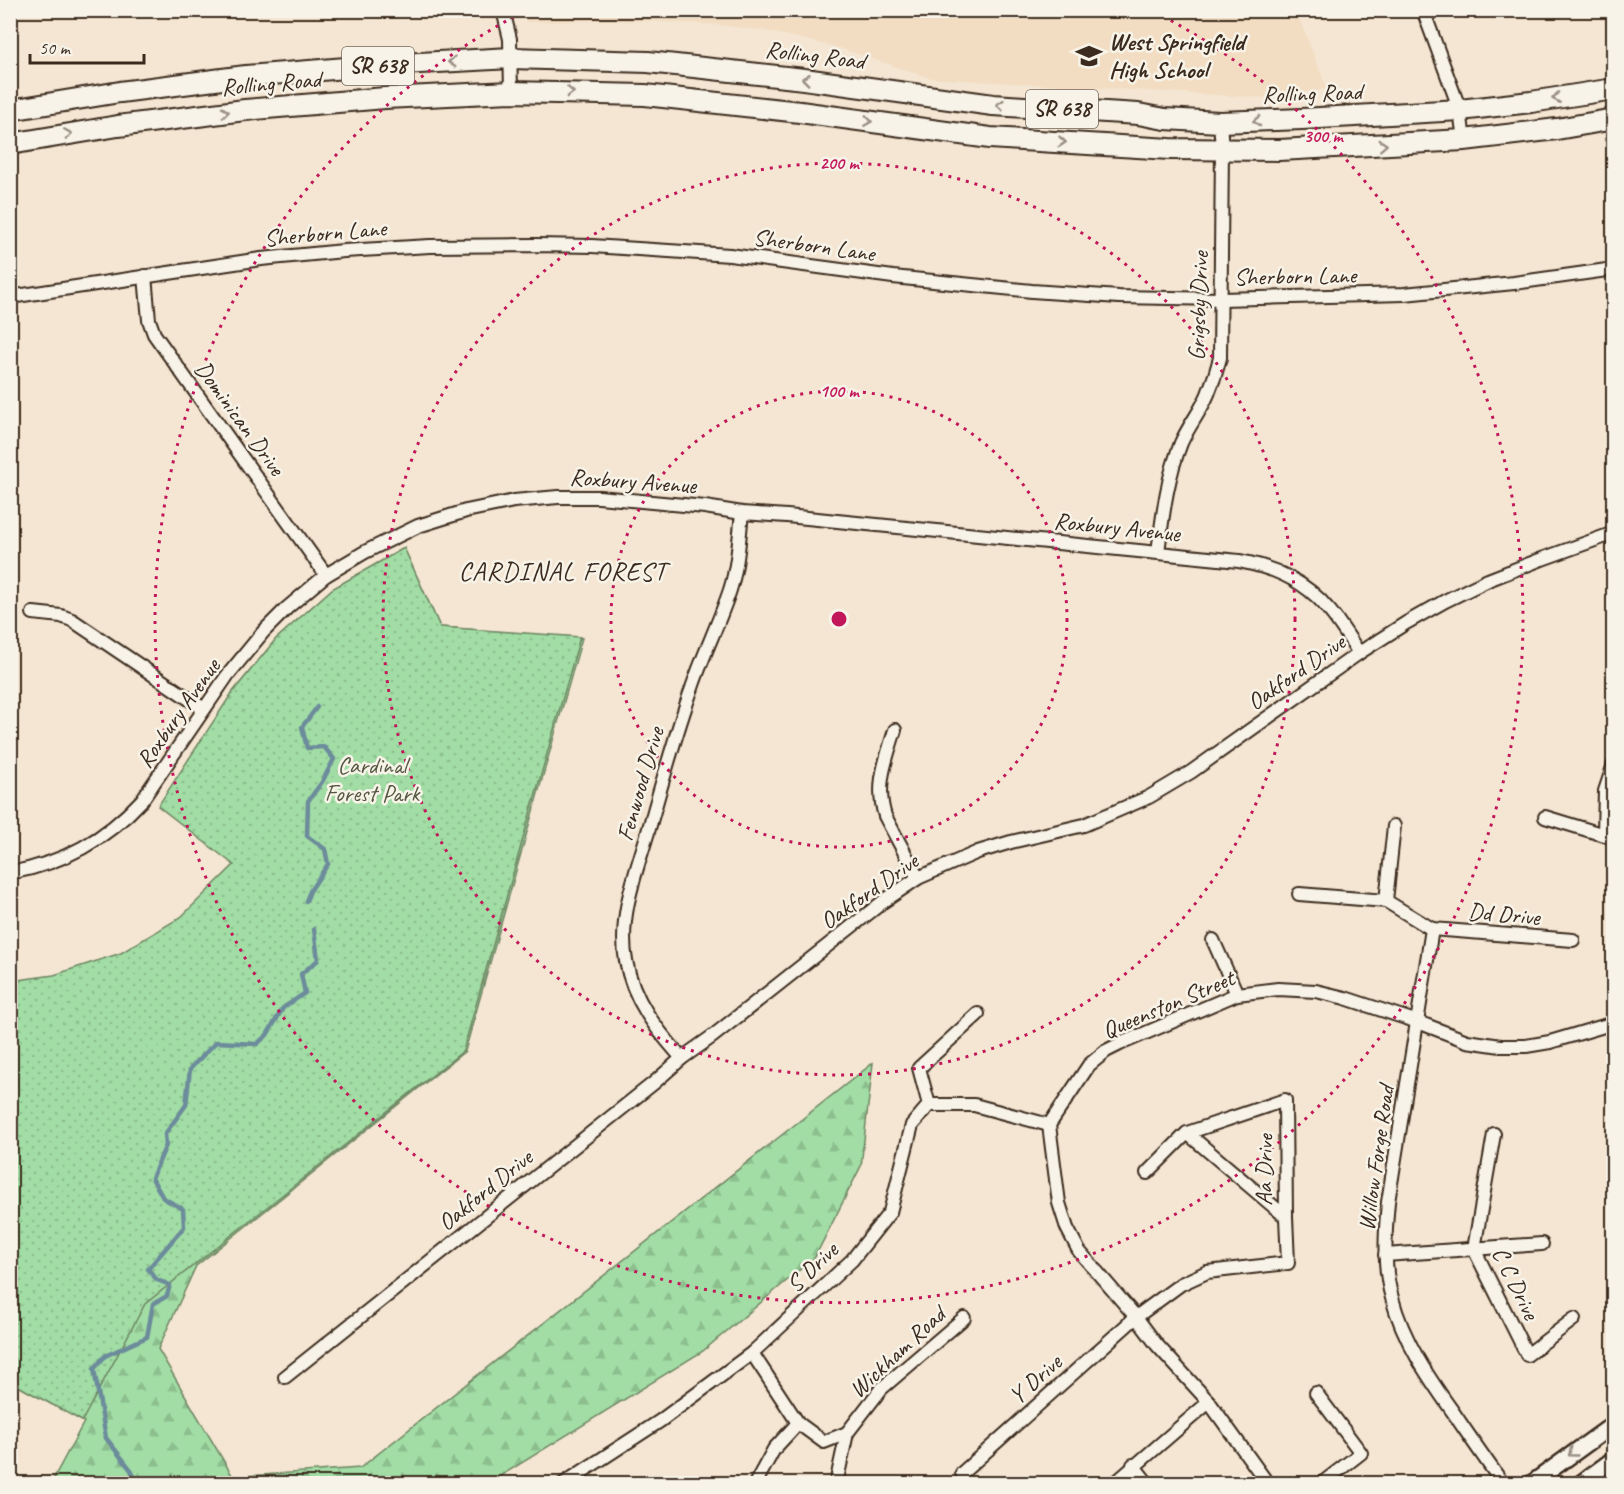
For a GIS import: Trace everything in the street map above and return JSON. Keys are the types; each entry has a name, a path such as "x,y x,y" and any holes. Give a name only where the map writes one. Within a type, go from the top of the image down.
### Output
{"main road":[{"name":"Rolling Road","path":"10,110 120,92 246,76 511,58 648,62 804,79 993,105 1138,114 1165,119 1220,122 1460,110 1614,89"},
{"name":"Rolling Road","path":"10,144 118,126 245,110 385,98 512,92 645,95 800,112 990,138 1170,149 1278,150 1464,140 1557,129 1614,119"}],"street":[{"path":"503,10 510,39 512,92"},
{"path":"1423,10 1460,110 1464,140"},
{"name":"Grigsby Drive","path":"1158,552 1166,491 1173,465 1183,439 1208,394 1217,371 1221,346 1222,149 1220,122"},
{"name":"Sherborn Lane","path":"10,297 261,259 430,246 536,244 729,255 893,277 1119,297 1221,299 1404,294 1514,283 1614,269"},
{"name":"Dominican Drive","path":"145,276 146,301 154,334 326,575"},
{"name":"Roxbury Avenue","path":"10,873 65,857 109,832 128,816 142,800 227,676 264,631 326,575 365,552 418,526 466,510 514,501 558,497 599,497 1239,561 1269,568 1286,575 1310,591 1322,601 1359,653"},
{"name":"Fenwood Drive","path":"682,1058 651,1022 636,994 626,959 624,923 630,891 679,724 700,663 730,589 742,513"},
{"name":"Oakford Drive","path":"285,1377 682,1058 884,900 918,878 978,852 1084,825 1149,798 1191,772 1359,653 1415,617 1480,584 1614,533"},
{"path":"33,612 61,615 72,620 204,709"},
{"path":"895,730 881,776 882,807 918,878"},
{"path":"1545,817 1609,837 1605,791 1614,764"},
{"path":"1386,901 1394,826"},
{"path":"1299,894 1386,901 1432,929"},
{"name":"Dd Drive","path":"1432,929 1573,940"},
{"name":"Willow Forge Road","path":"1432,929 1388,1202 1385,1255 1392,1298 1414,1354 1503,1484"},
{"path":"1213,939 1237,994"},
{"name":"Queenston Street","path":"1048,1125 1089,1065 1106,1052 1237,994 1278,989 1316,991 1418,1022 1467,1041 1501,1046 1526,1046 1550,1042 1614,1023"},
{"path":"978,1014 919,1068 930,1105 974,1105 1048,1125 1059,1203 1067,1228 1079,1251 1157,1345 1209,1402 1268,1484"},
{"name":"Aa Drive","path":"1147,1173 1187,1133 1285,1100 1286,1217"},
{"name":"S Drive","path":"563,1484 660,1421 752,1353 852,1260 890,1212 912,1125 930,1105"},
{"name":"Aa Drive","path":"1187,1133 1286,1217"},
{"name":"C C Drive","path":"1494,1134 1474,1249 1527,1355 1574,1319"},
{"name":"Y Drive","path":"962,1473 1136,1317 1181,1284 1207,1272 1288,1263 1286,1217"},
{"path":"1385,1255 1542,1244"},
{"name":"Wickham Road","path":"836,1484 847,1433 881,1389 964,1318"},
{"path":"752,1353 798,1423 824,1442 847,1433"},
{"path":"1316,1393 1361,1453 1321,1484"},
{"path":"1114,1484 1133,1465 1209,1402"},
{"path":"755,1484 774,1449 798,1423"},
{"path":"1531,1484 1614,1424"},
{"path":"1580,1484 1614,1459"},
{"path":"1133,1465 1148,1484"}],"shaded area":[{"name":"West Springfield High School","path":"522,11 1296,11 1327,89 1267,98 930,78 837,47 767,31 721,25 649,21 527,22"}],"green space":[{"name":"Cardinal Forest Park","path":"404,548 440,627 582,638 465,1051 196,1266 158,1349 233,1477 360,1468 873,1063 861,1166 815,1257 703,1351 489,1483 51,1483 84,1422 11,1382 10,982 55,976 123,954 183,917 236,865 232,693 276,639 332,589"},
{"name":"Cardinal Forest Park","path":"404,548 440,627 580,637 463,1051 145,1304 82,1421 11,1382 11,981 54,975 121,953 181,917 234,865 158,806 232,693 276,639 332,589"}],"waterway":[{"path":"306,901 328,864 325,849 307,836 308,801 322,782 334,759 324,747 307,748 302,727 317,707"},
{"path":"137,1484 131,1470 106,1438 94,1369 105,1356 147,1337 153,1304 167,1296 170,1285 157,1280 148,1269 184,1227 183,1209 163,1198 152,1178 166,1145 165,1134 186,1105 190,1069 216,1042 257,1044 267,1035 283,1008 305,993 301,974 318,960 314,929"}],"place":[{"name":"West Springfield High School","path":"1089,56"}],"district":[{"name":"CARDINAL FOREST","path":"563,571"}]}
